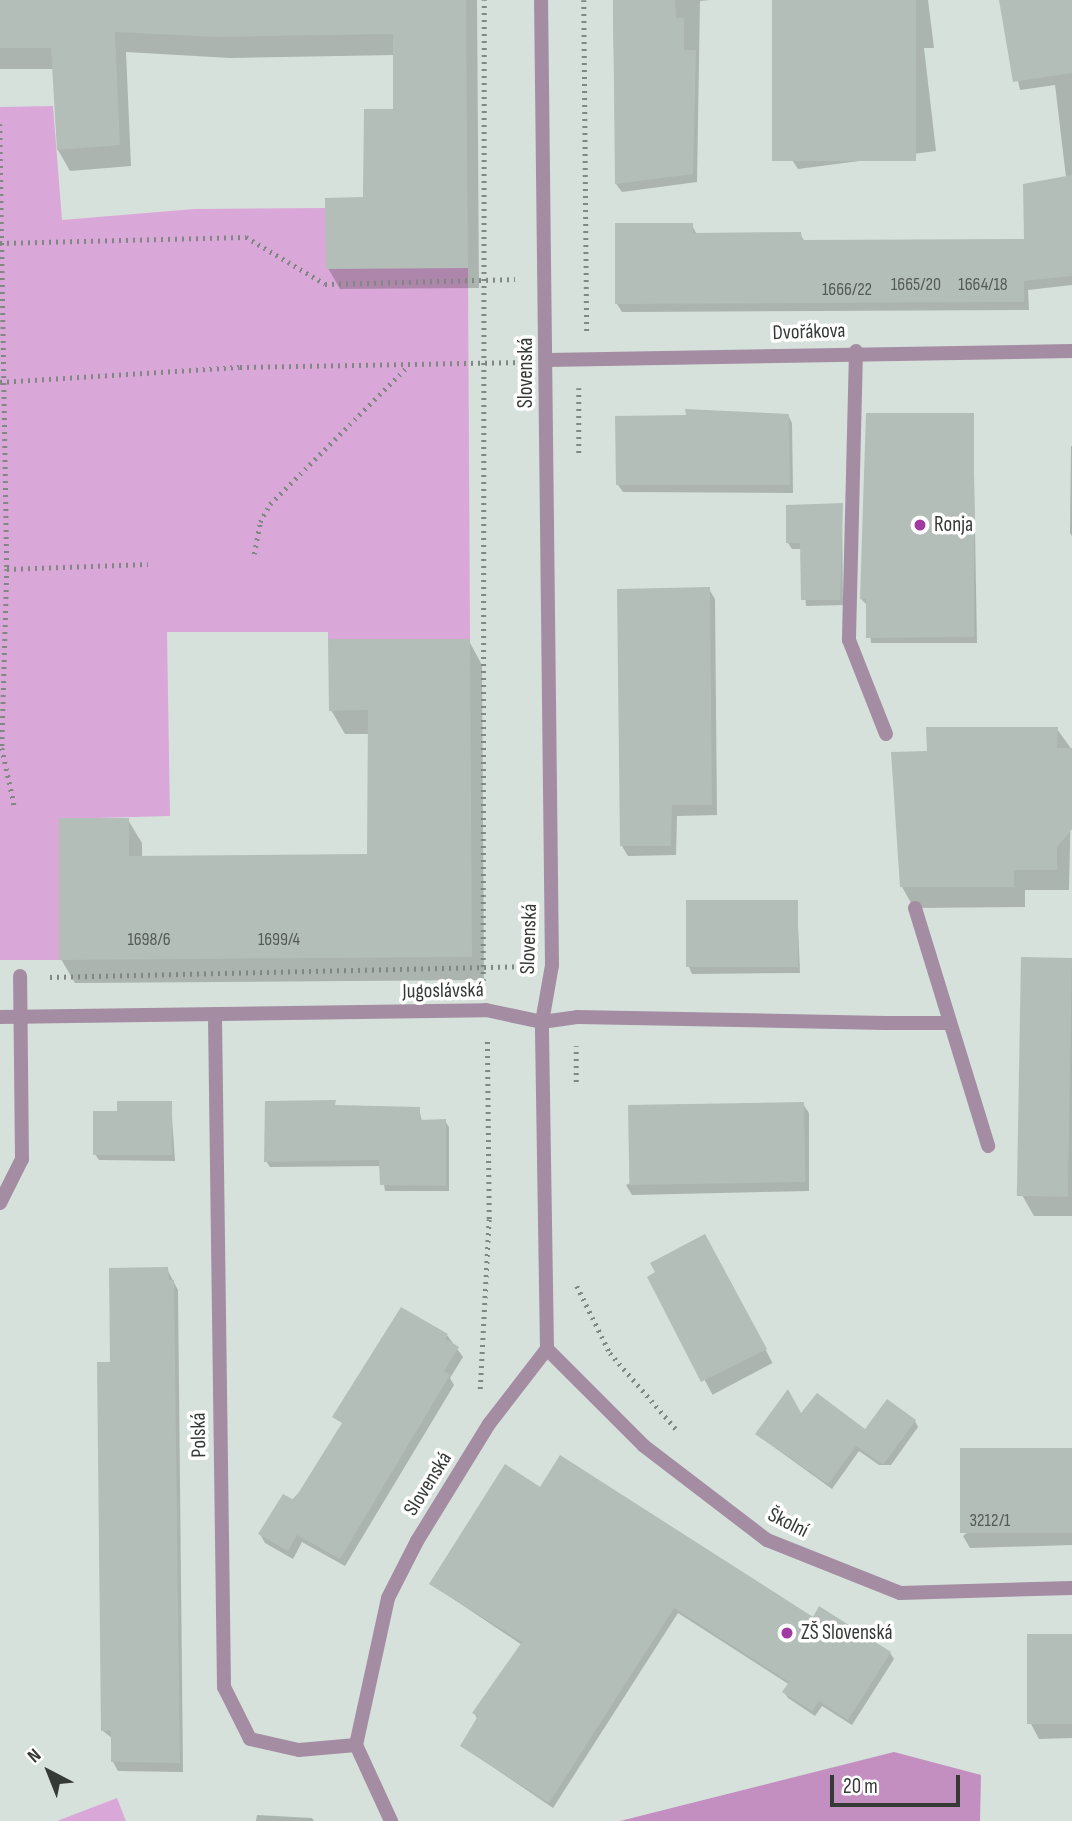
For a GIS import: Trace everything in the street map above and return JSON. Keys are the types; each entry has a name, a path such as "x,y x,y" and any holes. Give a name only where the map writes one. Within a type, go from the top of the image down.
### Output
{"street":[{"name":"Slovenská","path":"356,1745 388,1598 417,1541 489,1424 547,1349 542,1021 552,965 541,0"},
{"name":"Dvořákova","path":"547,360 856,351 1072,351"},
{"path":"856,351 849,640 886,734"},
{"path":"915,908 988,1146"},
{"path":"0,1203 22,1159 20,976"},
{"name":"Jugoslávská","path":"0,1017 215,1017 486,1010 542,1021 576,1017 950,1023"},
{"name":"Polská","path":"215,1017 224,1687 250,1739 299,1751 356,1745"},
{"name":"Školní","path":"547,1349 644,1446 767,1540 900,1593 1072,1588"},
{"path":"356,1745 391,1821"}],"path":[{"path":"484,0 481,365 482,966 486,1010 489,1219 478,1382 489,1424"},
{"path":"584,0 587,337"},
{"path":"0,124 7,569 2,748 15,808"},
{"path":"0,243 246,237 325,284 482,282"},
{"path":"2,381 240,367 481,365 547,360"},
{"path":"254,554 260,522 270,503 408,366"},
{"path":"7,569 148,564"},
{"path":"20,976 552,965"},
{"path":"575,1086 576,1017"},
{"path":"573,1276 610,1353 683,1436"}],"shaded area":[{"path":"53,106 62,220 194,209 327,208 468,268 470,639 328,639 328,632 167,632 170,816 59,819 59,960 0,960 0,107"},
{"path":"894,1752 981,1775 980,1821 620,1821"},
{"path":"117,1798 126,1821 57,1821"}],"building":[{"path":"0,0 466,0 468,268 326,269 325,198 363,197 364,109 393,109 393,34 217,37 115,32 120,145 57,150 51,48 0,48"},
{"path":"613,0 675,0 676,18 684,18 684,50 696,50 693,174 615,184"},
{"path":"772,0 916,0 916,161 772,161"},
{"path":"999,0 1072,0 1072,73 1013,82"},
{"path":"1072,175 1072,276 1024,281 1024,302 615,304 615,223 693,223 693,233 801,232 802,240 1024,239 1023,184"},
{"path":"685,409 789,414 790,485 616,485 615,416 686,415"},
{"name":"Ronja","path":"866,413 974,413 974,637 866,638 866,599 860,599"},
{"path":"843,503 840,600 801,600 800,543 786,543 786,505"},
{"path":"710,587 712,805 672,805 671,846 620,846 617,589"},
{"path":"328,639 470,639 472,957 59,960 59,818 129,818 129,856 367,854 368,710 329,711"},
{"path":"926,727 1058,727 1057,748 1072,748 1072,829 1057,847 1057,870 1014,870 1014,887 900,887 891,752 927,751"},
{"path":"686,900 798,900 798,967 686,967"},
{"path":"1021,957 1072,958 1068,1197 1017,1196"},
{"path":"336,1100 335,1105 420,1107 420,1120 446,1119 446,1186 380,1185 379,1160 264,1162 265,1101"},
{"path":"117,1101 172,1101 172,1155 93,1155 93,1111 117,1111"},
{"path":"804,1102 805,1182 629,1185 628,1105"},
{"path":"705,1234 767,1349 701,1382 647,1277 655,1272 650,1263"},
{"path":"168,1267 169,1280 174,1280 180,1763 111,1762 111,1731 101,1731 97,1362 110,1362 109,1268"},
{"path":"401,1307 448,1334 444,1338 459,1347 444,1371 450,1375 340,1559 297,1535 288,1551 258,1534 283,1494 294,1500 342,1423 332,1417"},
{"path":"788,1389 801,1413 817,1393 865,1429 887,1399 916,1420 883,1465 856,1446 828,1484 755,1434"},
{"path":"960,1448 1072,1448 1072,1533 960,1533"},
{"name":"ZŠ Slovenská","path":"560,1455 813,1617 819,1606 891,1652 848,1720 819,1701 812,1711 782,1692 789,1682 674,1608 549,1803 460,1746 478,1716 472,1713 522,1642 429,1584 505,1464 540,1487"},
{"path":"1027,1634 1072,1634 1072,1724 1027,1724"}],"place":[{"name":"Ronja","path":"920,525"},
{"name":"ZŠ Slovenská","path":"787,1633"}]}
